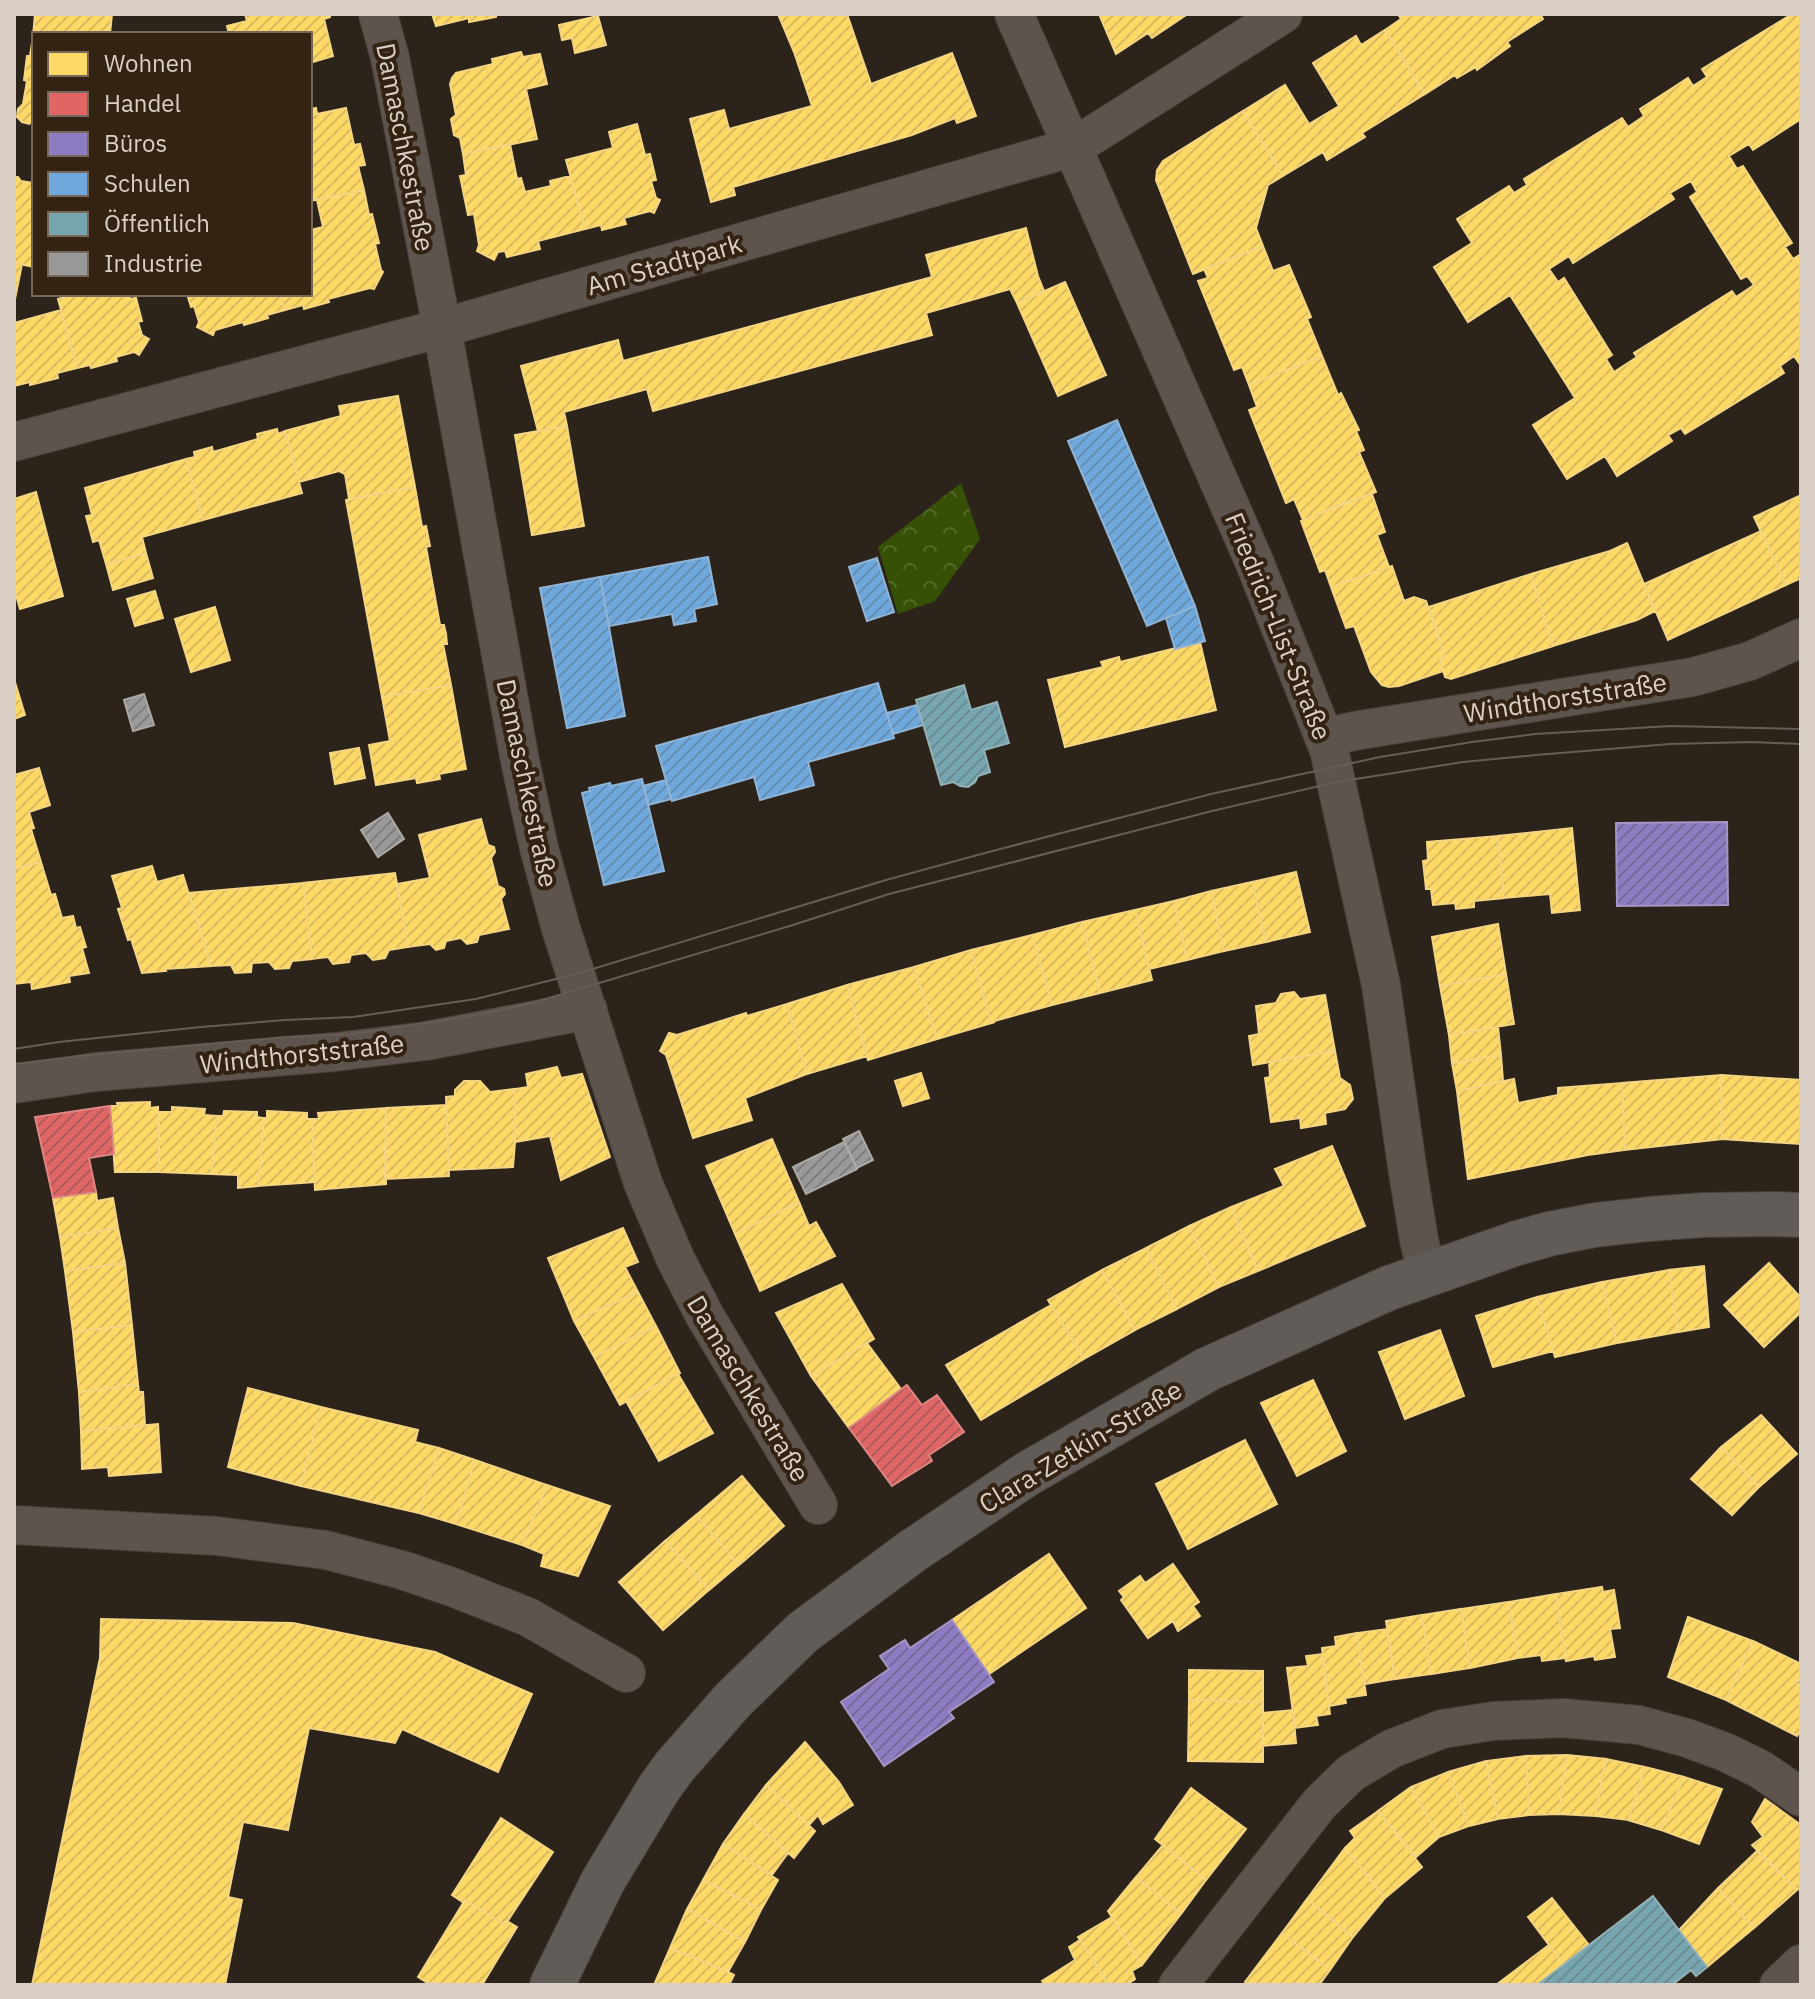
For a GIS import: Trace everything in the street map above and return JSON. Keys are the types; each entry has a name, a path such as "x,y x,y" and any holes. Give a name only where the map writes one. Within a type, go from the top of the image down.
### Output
{"main road":[{"name":"Clara-Zetkin-Straße","path":"552,1985 603,1881 659,1788 733,1700 802,1633 911,1552 1027,1474 1208,1369 1347,1305 1517,1243 1595,1225 1703,1215 1801,1215"}],"street":[{"name":"Damaschkestraße","path":"378,14 390,58 442,328 520,761 561,929 643,1183 675,1258 713,1330 818,1505"},
{"name":"Friedrich-List-Straße","path":"1014,14 1254,561 1334,766 1381,985 1407,1166 1427,1274"},
{"name":"Am Stadtpark","path":"14,442 442,328 1074,147 1283,14"},
{"name":"Windthorststraße","path":"1324,738 1693,677 1750,661 1801,638"},
{"name":"Windthorststraße","path":"14,1084 96,1072 335,1052 426,1041 588,1010"},
{"path":"14,1525 204,1535 326,1550 427,1579 528,1617 626,1673"},
{"path":"1178,1985 1320,1803 1351,1773 1391,1749 1442,1729 1493,1721 1563,1718 1639,1725 1725,1752 1760,1769 1801,1797"},
{"path":"1779,1985 1801,1964"}],"green space":[{"path":"961,483 980,539 935,601 898,614 878,547"}],"building: Wohnen":[{"path":"35,14 112,14 110,32 33,32"},
{"path":"245,14 329,14 330,17 324,19 333,56 312,62 312,32 228,32 227,26 247,21"},
{"path":"432,14 496,14 496,17 469,22 469,18 436,26"},
{"path":"778,14 847,14 871,84 952,53 976,116 957,123 955,118 912,135 733,187 735,195 711,202 690,119 724,110 729,129 812,106"},
{"path":"1099,14 1186,15 1152,38 1148,33 1116,54"},
{"path":"1398,14 1540,14 1543,19 1507,42 1510,46 1477,70 1476,67 1457,78 1455,75 1425,94 1385,30 1401,19"},
{"path":"1792,14 1800,14 1801,119 1753,150 1749,144 1729,156 1737,169 1743,166 1792,243 1785,247 1793,259 1801,254 1801,361 1799,363 1794,356 1780,366 1784,373 1685,434 1681,428 1668,435 1672,441 1617,476 1605,456 1567,479 1533,425 1575,398 1510,295 1468,322 1434,267 1472,243 1457,219 1509,186 1514,193 1527,185 1524,179 1622,118 1628,127 1644,116 1640,109 1688,78 1693,86 1707,77 1702,69","holes":["1691,181 1697,192 1690,197 1741,279 1747,276 1754,285 1736,297 1732,291 1634,353 1637,357 1614,372 1606,359 1612,355 1564,278 1558,282 1549,269 1569,256 1573,263 1674,199 1670,193"]},
{"path":"598,16 606,45 575,53 572,38 562,40 559,25"},
{"path":"1385,30 1425,94 1362,133 1365,137 1327,160 1323,152 1283,176 1243,111 1285,85 1309,124 1339,106 1313,63 1356,36 1361,45"},
{"path":"32,43 32,122 29,124 17,117 18,109 23,104 27,56 30,56"},
{"path":"521,52 523,57 540,54 547,84 526,89 537,139 463,154 451,119 456,115 450,84 452,78 456,73 493,64 492,59"},
{"path":"316,108 317,114 346,108 354,145 360,144 365,165 358,166 364,190 312,201 312,109"},
{"path":"1243,111 1283,176 1268,185 1256,228 1263,246 1193,274 1156,180 1157,170 1163,161"},
{"path":"637,124 645,155 650,154 656,180 651,181 656,198 660,200 654,213 650,211 624,218 626,224 602,230 601,225 585,229 566,160 613,148 609,132"},
{"path":"510,144 517,179 521,178 525,192 551,186 550,181 570,176 585,229 538,241 540,249 507,257 505,251 498,252 494,260 477,251 479,245 474,214 468,215 460,176 466,175 463,154"},
{"path":"14,177 18,177 21,181 32,183 32,267 14,263"},
{"path":"364,190 379,243 375,244 383,272 374,289 328,299 329,302 304,309 303,305 285,310 281,296 312,296 312,230 323,227 317,200"},
{"path":"1026,228 1044,291 1017,303 1010,289 926,313 932,335 653,411 647,389 564,412 567,426 538,431 521,366 618,340 623,361 932,277 926,255"},
{"path":"1263,246 1273,271 1289,265 1311,317 1307,319 1322,356 1249,385 1242,367 1234,370 1198,281 1208,278 1204,269"},
{"path":"14,263 22,264 14,304"},
{"path":"1065,282 1106,375 1058,396 1017,303"},
{"path":"69,296 136,298 142,335 149,339 139,355 134,352 116,357 117,361 91,368 90,365 77,368 58,299"},
{"path":"188,296 281,296 285,310 244,325 243,322 215,330 213,335 197,327 199,322 194,306 191,307"},
{"path":"61,310 77,368 57,373 58,378 14,386 14,323"},
{"path":"1322,356 1338,395 1341,393 1359,430 1356,431 1364,450 1359,452 1376,492 1303,520 1294,499 1286,503 1256,428 1249,410 1257,407 1249,385"},
{"path":"398,396 415,487 349,499 345,474 339,471 299,482 285,431 341,416 339,406"},
{"path":"567,426 584,526 532,535 515,435"},
{"path":"277,429 278,434 285,431 302,493 203,520 186,459 195,457 194,452 212,447 213,452 258,439 257,434"},
{"path":"186,459 203,520 142,537 146,553 106,564 99,540 93,542 86,516 92,515 85,488"},
{"path":"415,487 422,527 426,526 430,546 426,547 440,625 444,625 446,634 447,644 443,644 451,685 382,697 346,500"},
{"path":"36,492 63,596 20,609 14,588 14,499"},
{"path":"1372,494 1385,532 1377,535 1389,567 1331,587 1325,570 1320,572 1301,521"},
{"path":"1801,495 1801,578 1786,585 1754,517"},
{"path":"1761,531 1786,585 1668,640 1644,584"},
{"path":"1627,543 1655,611 1637,620 1553,646 1531,574"},
{"path":"146,553 153,578 113,590 106,564"},
{"path":"1392,566 1404,601 1414,597 1426,601 1445,657 1440,659 1443,671 1389,687 1382,685 1371,672 1354,626 1346,628 1331,587"},
{"path":"1531,574 1553,646 1451,679 1445,677 1440,659 1445,657 1429,607"},
{"path":"155,591 163,618 135,626 127,599"},
{"path":"215,607 230,660 191,672 175,619"},
{"path":"1200,642 1216,710 1065,747 1048,680 1103,667 1101,662 1119,657 1120,662"},
{"path":"14,679 25,715 14,719"},
{"path":"451,685 466,769 439,774 440,779 417,783 416,778 376,785 369,745 390,741 382,697"},
{"path":"359,748 365,778 335,784 330,753"},
{"path":"39,768 50,805 29,812 41,862 14,869 14,775"},
{"path":"481,819 488,845 494,847 491,858 498,886 504,889 501,899 509,929 479,935 477,942 467,944 461,938 446,941 444,948 436,950 430,944 408,947 397,884 430,878 419,835"},
{"path":"1572,828 1580,910 1552,913 1550,894 1504,898 1498,836"},
{"path":"1498,836 1504,898 1474,901 1474,907 1456,909 1455,903 1433,905 1431,889 1426,889 1423,861 1428,860 1427,842"},
{"path":"41,862 62,918 73,916 76,928 80,927 89,973 69,976 70,982 32,989 31,982 14,984 14,869"},
{"path":"152,866 157,882 183,875 211,966 142,973 118,909 122,908 112,876"},
{"path":"1296,872 1310,932 1266,942 1252,882"},
{"path":"395,873 408,947 389,950 385,958 373,960 366,953 351,955 349,962 333,964 328,957 312,959 303,883"},
{"path":"1252,882 1266,942 1224,951 1211,891"},
{"path":"303,883 312,959 292,961 289,968 275,969 269,962 252,963 251,972 235,973 231,965 211,966 189,893"},
{"path":"1211,891 1224,951 1187,960 1174,901"},
{"path":"1174,901 1187,960 1149,969 1135,910"},
{"path":"1135,910 1152,980 1100,993 1082,922"},
{"path":"1082,922 1100,993 1052,1005 1032,935"},
{"path":"1498,924 1506,974 1440,986 1432,937"},
{"path":"1032,935 1052,1005 991,1022 971,950"},
{"path":"971,950 991,1022 995,1022 937,1039 914,967"},
{"path":"914,967 937,1039 868,1060 847,985"},
{"path":"1506,974 1514,1024 1449,1035 1440,986"},
{"path":"847,985 867,1056 807,1074 787,1004"},
{"path":"1294,992 1300,999 1325,995 1335,1051 1253,1065 1249,1036 1259,1034 1256,1006 1276,1003 1281,994"},
{"path":"787,1004 807,1074 745,1098 752,1120 693,1138 666,1055 660,1051 669,1033 677,1035 746,1013 747,1016"},
{"path":"1498,1027 1501,1055 1452,1063 1449,1035"},
{"path":"1335,1051 1340,1078 1350,1085 1353,1099 1345,1109 1325,1113 1326,1124 1301,1128 1300,1118 1271,1122 1265,1078 1270,1077 1269,1062"},
{"path":"1501,1055 1503,1081 1457,1091 1452,1063"},
{"path":"557,1067 561,1078 582,1074 610,1157 561,1180 550,1136 515,1142 515,1089 528,1087 526,1074"},
{"path":"921,1073 929,1098 903,1106 895,1081"},
{"path":"1721,1075 1801,1080 1801,1144 1722,1139"},
{"path":"1721,1075 1722,1139 1625,1150 1622,1083"},
{"path":"1514,1079 1518,1103 1558,1095 1558,1088 1622,1083 1625,1150 1468,1179 1457,1091"},
{"path":"464,1081 480,1081 490,1092 515,1089 513,1167 449,1170 446,1097 455,1096 455,1090"},
{"path":"150,1102 150,1108 158,1107 159,1172 115,1172 110,1106"},
{"path":"446,1105 449,1176 385,1179 386,1108"},
{"path":"172,1107 205,1109 204,1115 217,1116 211,1174 159,1172 159,1112 172,1112"},
{"path":"386,1108 386,1184 315,1190 312,1119 319,1119 318,1113"},
{"path":"224,1111 257,1112 257,1117 264,1118 258,1186 238,1188 238,1175 211,1174 217,1116 223,1116"},
{"path":"267,1111 307,1113 307,1119 312,1119 315,1182 258,1186"},
{"path":"772,1139 799,1202 735,1234 706,1166"},
{"path":"1332,1146 1365,1226 1258,1271 1231,1207 1284,1186 1275,1169"},
{"path":"96,1192 97,1201 113,1198 118,1228 60,1237 53,1198"},
{"path":"799,1202 809,1226 816,1222 835,1256 760,1291 735,1234"},
{"path":"1231,1207 1258,1271 1219,1287 1189,1226"},
{"path":"1189,1226 1219,1287 1177,1309 1146,1248"},
{"path":"118,1228 125,1263 65,1271 60,1237"},
{"path":"623,1228 638,1262 625,1267 638,1292 574,1321 548,1258"},
{"path":"1146,1248 1177,1309 1135,1330 1102,1270"},
{"path":"125,1263 132,1325 73,1332 65,1271"},
{"path":"1769,1263 1801,1298 1801,1312 1764,1347 1724,1305"},
{"path":"1704,1266 1709,1327 1678,1332 1669,1270"},
{"path":"1102,1270 1135,1330 1084,1359 1048,1300"},
{"path":"1669,1270 1678,1332 1617,1343 1602,1282"},
{"path":"1602,1282 1617,1343 1555,1357 1537,1297"},
{"path":"842,1284 874,1339 811,1376 776,1313"},
{"path":"638,1292 656,1326 594,1357 574,1321"},
{"path":"1537,1297 1553,1351 1493,1367 1476,1316"},
{"path":"1051,1305 1084,1359 981,1420 946,1365"},
{"path":"132,1325 138,1384 79,1392 73,1332"},
{"path":"656,1326 680,1373 620,1405 594,1357"},
{"path":"1440,1330 1464,1396 1405,1419 1379,1352"},
{"path":"867,1343 901,1389 849,1428 811,1376"},
{"path":"678,1374 713,1433 659,1461 626,1401"},
{"path":"1313,1380 1346,1451 1297,1476 1261,1403"},
{"path":"138,1384 139,1392 143,1392 145,1425 81,1431 79,1392"},
{"path":"248,1388 321,1407 301,1486 228,1467"},
{"path":"321,1407 418,1430 415,1442 439,1448 419,1513 301,1486"},
{"path":"1761,1415 1797,1454 1759,1487 1721,1447"},
{"path":"158,1424 161,1472 109,1476 108,1467 82,1469 81,1431"},
{"path":"1245,1440 1277,1504 1188,1549 1156,1484"},
{"path":"1721,1447 1759,1487 1732,1515 1691,1479"},
{"path":"439,1448 475,1460 456,1524 419,1513"},
{"path":"475,1460 547,1485 522,1545 456,1524"},
{"path":"742,1476 784,1526 739,1565 696,1515"},
{"path":"547,1485 610,1506 578,1576 541,1566 544,1554 522,1545"},
{"path":"696,1515 739,1565 709,1590 665,1541"},
{"path":"665,1541 709,1590 663,1630 619,1582"},
{"path":"1049,1554 1086,1608 989,1674 952,1620"},
{"path":"1173,1564 1199,1602 1193,1606 1200,1616 1178,1631 1173,1621 1148,1638 1121,1600 1124,1597 1119,1591 1140,1576 1145,1583"},
{"path":"1602,1587 1603,1592 1614,1590 1620,1628 1610,1629 1615,1657 1595,1660 1594,1656 1566,1661 1556,1594"},
{"path":"1556,1594 1566,1658 1542,1661 1541,1655 1518,1658 1509,1602"},
{"path":"1509,1602 1518,1658 1470,1668 1461,1609"},
{"path":"1461,1609 1470,1668 1431,1674 1422,1615"},
{"path":"1422,1615 1431,1674 1395,1679 1386,1621"},
{"path":"1688,1617 1753,1641 1726,1700 1668,1677"},
{"path":"101,1619 293,1623 435,1652 532,1694 498,1772 402,1729 395,1743 309,1728 288,1830 243,1822 228,1897 242,1900 225,1985 32,1985 100,1658"},
{"path":"1387,1629 1395,1679 1365,1684 1357,1633"},
{"path":"1357,1633 1366,1695 1345,1698 1346,1703 1329,1706 1322,1648 1336,1646 1335,1637"},
{"path":"1753,1641 1801,1664 1797,1683 1801,1686 1801,1729 1797,1736 1726,1700"},
{"path":"1322,1654 1330,1714 1316,1716 1318,1725 1295,1728 1287,1668 1308,1666 1306,1656"},
{"path":"1189,1670 1263,1671 1263,1702 1189,1700"},
{"path":"1189,1700 1263,1702 1263,1762 1188,1761"},
{"path":"1293,1710 1296,1743 1262,1746 1263,1713"},
{"path":"805,1742 839,1782 853,1805 823,1824 818,1815 809,1825 766,1785"},
{"path":"1567,1755 1606,1759 1595,1816 1559,1814"},
{"path":"1567,1755 1559,1814 1529,1815 1526,1756"},
{"path":"1526,1756 1529,1815 1498,1819 1486,1761"},
{"path":"1606,1759 1645,1767 1628,1820 1595,1816"},
{"path":"1486,1761 1498,1819 1469,1826 1448,1772"},
{"path":"1645,1767 1684,1777 1661,1830 1628,1820"},
{"path":"1448,1772 1469,1826 1439,1837 1411,1787"},
{"path":"1684,1777 1722,1789 1699,1844 1661,1830"},
{"path":"766,1785 815,1831 794,1858 744,1814"},
{"path":"1411,1787 1439,1837 1416,1857 1378,1811"},
{"path":"1191,1788 1246,1829 1206,1880 1155,1839"},
{"path":"1765,1799 1801,1825 1801,1888 1797,1890 1752,1845 1763,1837 1752,1822"},
{"path":"1378,1811 1422,1867 1385,1898 1345,1848 1355,1838 1350,1831"},
{"path":"744,1814 788,1853 772,1875 723,1844"},
{"path":"501,1818 553,1852 505,1925 452,1895"},
{"path":"723,1844 778,1880 761,1910 703,1880"},
{"path":"1163,1845 1206,1880 1181,1914 1136,1877"},
{"path":"1345,1848 1385,1898 1353,1937 1307,1899"},
{"path":"1757,1851 1797,1890 1754,1928 1718,1888"},
{"path":"1136,1877 1181,1914 1142,1965 1108,1911"},
{"path":"703,1880 761,1910 745,1942 687,1909"},
{"path":"1718,1888 1754,1928 1707,1967 1679,1930"},
{"path":"1552,1898 1589,1945 1564,1965 1528,1917"},
{"path":"1307,1899 1353,1937 1330,1970 1282,1933"},
{"path":"465,1900 505,1925 507,1921 517,1927 482,1985 439,1985 433,1981 431,1985 418,1977"},
{"path":"687,1909 745,1942 728,1972 670,1948"},
{"path":"1112,1917 1142,1965 1132,1971 1135,1979 1126,1985 1109,1985 1078,1937"},
{"path":"1282,1933 1330,1970 1319,1985 1248,1985 1245,1982"},
{"path":"1080,1940 1109,1985 1045,1985 1042,1981 1075,1960 1069,1947"},
{"path":"1549,1945 1564,1965 1537,1985 1496,1985"},
{"path":"670,1948 734,1975 729,1985 654,1985"}],"building: Handel":[{"path":"110,1106 114,1154 89,1158 96,1192 53,1198 35,1117"},
{"path":"907,1385 922,1405 937,1395 964,1432 929,1455 932,1461 892,1486 849,1428"}],"building: Büros":[{"path":"1727,822 1728,905 1617,906 1616,823"},
{"path":"952,1620 994,1682 949,1712 954,1718 884,1766 841,1702 889,1669 880,1656 905,1640 910,1648"}],"building: Schulen":[{"path":"1117,420 1195,606 1147,626 1068,441"},
{"path":"708,557 717,604 694,609 696,621 674,625 672,614 609,626 600,577"},
{"path":"877,558 894,612 867,621 849,567"},
{"path":"600,577 625,716 567,728 540,588"},
{"path":"1195,606 1205,641 1175,649 1166,618"},
{"path":"878,683 894,738 808,762 814,785 760,800 754,777 672,801 656,746"},
{"path":"917,705 923,725 893,734 887,713"},
{"path":"642,779 664,871 604,885 582,793 610,783 611,786"},
{"path":"666,780 671,799 648,805 643,786"}],"building: Öffentlich":[{"path":"964,685 971,710 997,702 1009,743 984,750 990,772 978,776 968,787 953,782 941,785 916,700"},
{"path":"1653,1896 1707,1967 1696,1976 1691,1970 1672,1985 1537,1985"}],"building: Industrie":[{"path":"144,694 154,725 133,731 124,700"},
{"path":"388,813 404,839 378,857 361,830"},
{"path":"859,1131 873,1160 857,1168 843,1139"},
{"path":"844,1142 857,1169 806,1194 793,1167"}],"tram line":[{"path":"14,1049 201,1027 353,1017 476,999 576,974 985,853 1211,794 1380,757 1535,734 1671,726 1801,729"},
{"path":"14,1064 287,1037 352,1034 478,1015 539,1001 889,894 1337,782 1463,762 1670,744 1801,744"}]}
